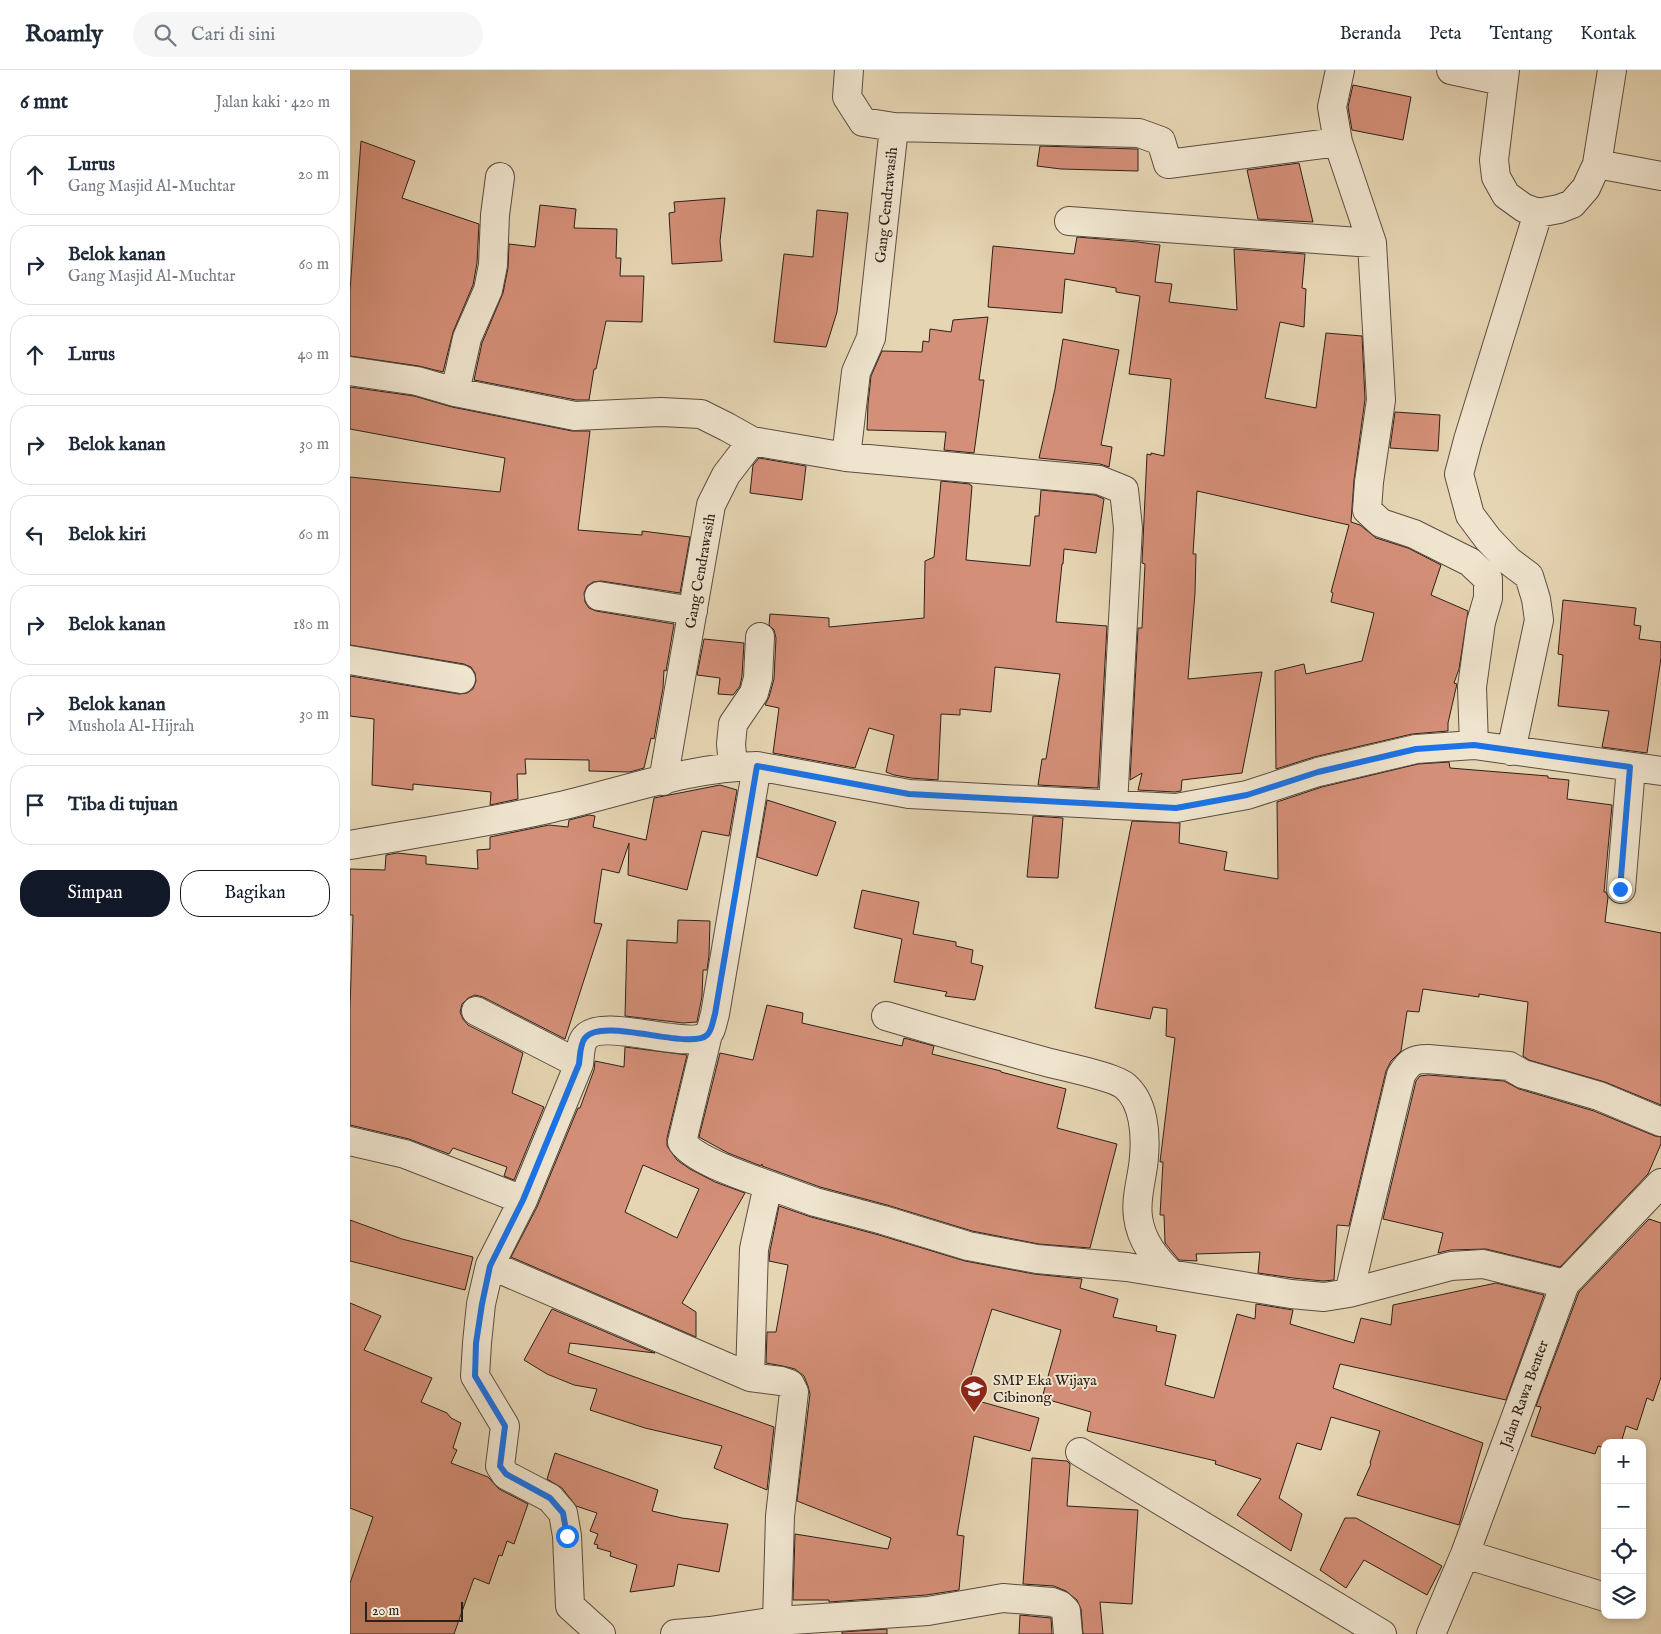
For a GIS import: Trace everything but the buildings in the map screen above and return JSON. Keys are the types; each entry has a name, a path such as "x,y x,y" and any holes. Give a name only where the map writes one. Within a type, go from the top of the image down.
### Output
{"street":[{"path":"849,70 847,97 863,122 894,127 1139,133 1162,141 1168,164 1338,142"},
{"path":"1340,70 1332,107 1338,142 1372,243 1382,400 1369,482 1367,510 1382,524 1414,534 1470,562 1488,579 1488,598 1481,622 1472,687 1474,745"},
{"path":"1451,70 1503,75 1494,160 1496,177 1506,195 1524,208 1538,213 1559,209 1572,204 1586,188 1597,164 1612,70"},
{"name":"Gang Cendrawasih","path":"846,457 856,372 871,338 894,127"},
{"path":"1597,164 1661,176"},
{"path":"455,392 467,338 488,290 493,265 495,215 500,177"},
{"path":"1511,751 1539,620 1536,599 1528,576 1509,561 1470,515 1459,474 1538,213"},
{"path":"1069,222 1372,243"},
{"path":"350,371 417,381 455,392 575,416 661,412 700,414 752,441 846,457 1099,480 1124,490 1128,528 1113,805"},
{"name":"Gang Cendrawasih","path":"663,780 711,505 726,475 752,441"},
{"path":"599,596 693,611"},
{"path":"760,637 758,678 754,693 733,724 731,744 745,766 715,1014 708,1034 682,1142 693,1152 730,1172 815,1202 968,1246 1038,1259 1127,1267 1291,1294 1324,1297 1349,1293 1451,1266 1483,1264 1565,1284"},
{"path":"350,660 461,679"},
{"path":"350,845 552,808 697,772 745,766 909,794 1176,808 1247,795 1318,772 1416,749 1474,745 1661,771"},
{"path":"1620,889 1630,767"},
{"path":"476,1011 579,1064"},
{"path":"886,1016 1103,1077 1125,1086 1140,1105 1144,1133 1144,1156 1138,1192 1138,1216 1144,1241 1156,1260 1171,1274"},
{"path":"602,1634 570,1606 567,1536 563,1513 550,1498 506,1474 500,1466 505,1426 475,1376 476,1343 482,1304 490,1266 523,1200 579,1064 586,1037 594,1032 625,1031 686,1040 702,1038 708,1034"},
{"path":"1349,1293 1401,1075 1407,1065 1417,1059 1509,1066 1523,1074 1599,1096 1661,1122"},
{"path":"350,1141 405,1154 523,1200"},
{"name":"Jalan Rawa Benter","path":"1431,1634 1465,1554 1565,1284 1661,1183"},
{"path":"750,1377 754,1249 768,1185"},
{"path":"490,1266 750,1377 790,1384 794,1392 780,1516 777,1622"},
{"path":"1080,1452 1382,1634"},
{"path":"1465,1554 1601,1596"},
{"path":"675,1634 777,1622 928,1611 1003,1598 1052,1602 1060,1605 1066,1611 1068,1634"}],"place":[{"name":"SMP Eka Wijaya Cibinong","path":"974,1413"}],"route":[{"path":"567,1536 563,1513 550,1498 506,1474 500,1466 505,1426 475,1376 476,1343 490,1266 523,1200 579,1064 586,1037 594,1032 607,1031 625,1031 686,1040 702,1038 708,1034 715,1014 757,766 909,794 1176,808 1247,795 1318,772 1416,749 1474,745 1630,767 1620,889"}]}
